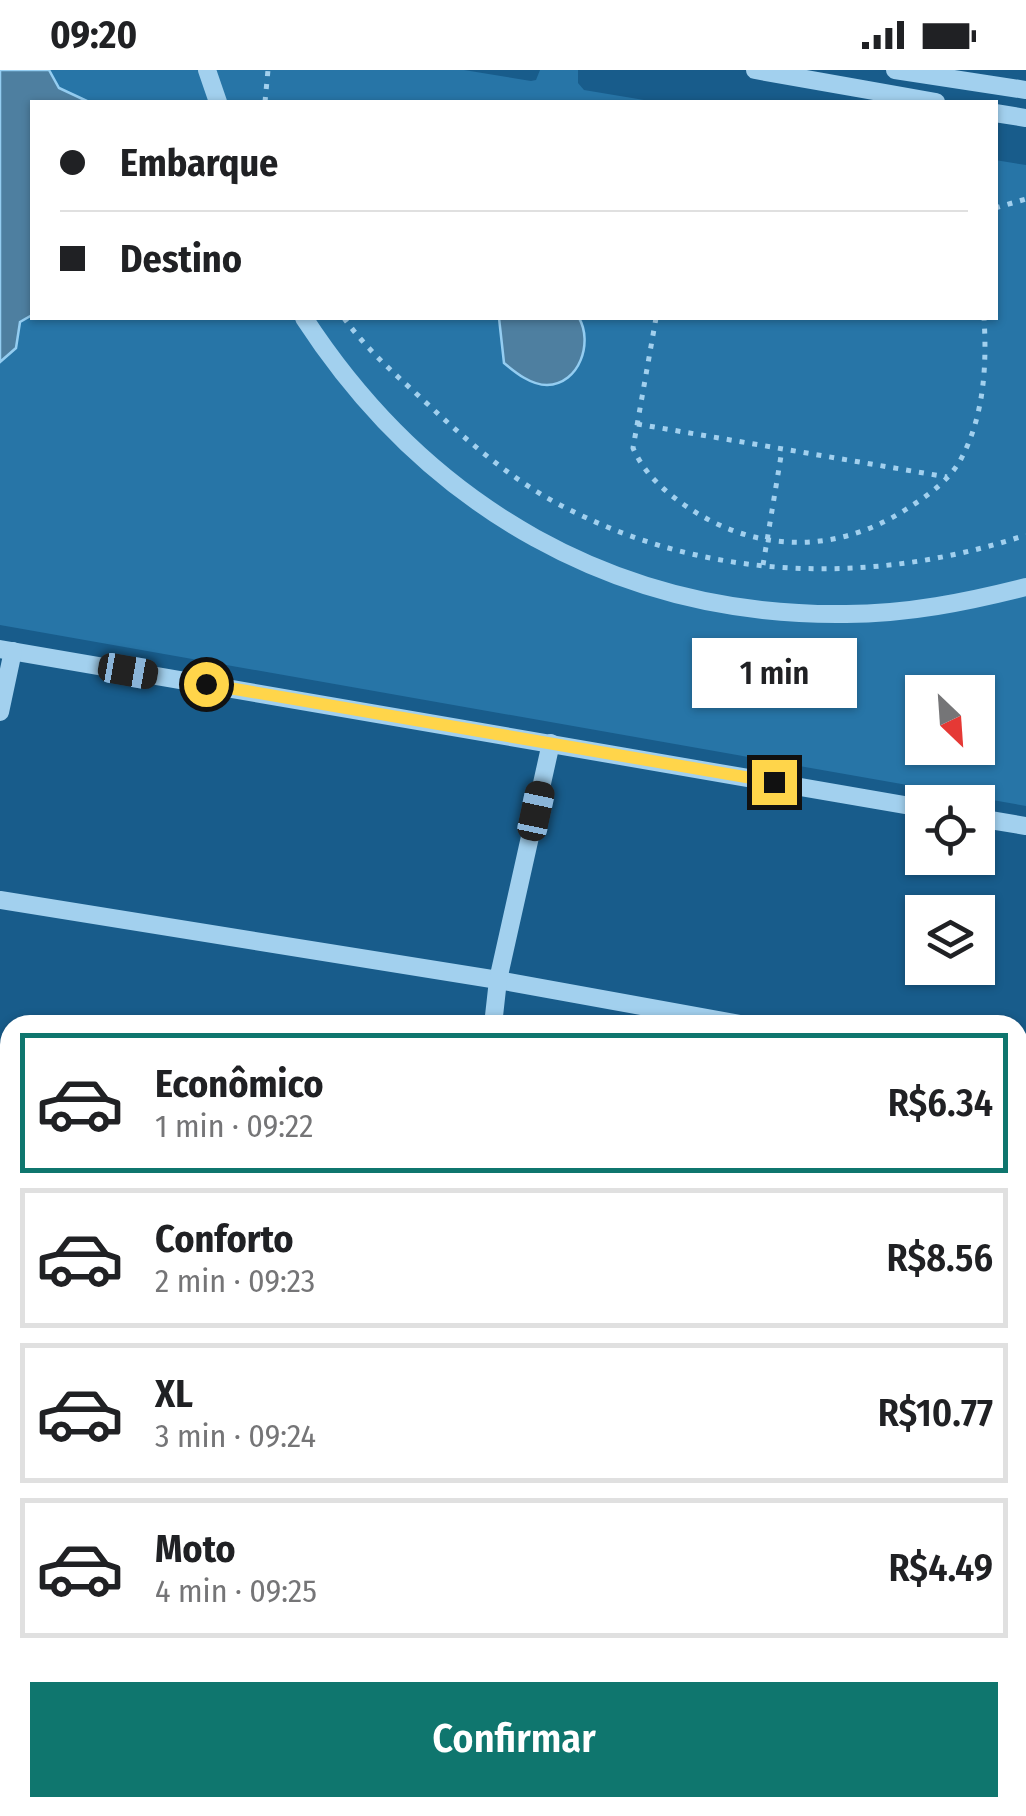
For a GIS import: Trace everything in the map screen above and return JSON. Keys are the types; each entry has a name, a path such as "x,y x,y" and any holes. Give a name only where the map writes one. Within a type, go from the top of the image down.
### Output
{"street":[{"path":"206,70 217,100"},
{"path":"755,70 925,100"},
{"path":"895,70 1026,90"},
{"path":"998,113 1026,118"},
{"path":"305,320 360,396 406,444 448,480 523,533 594,568 645,586 707,600 773,610 843,614 924,609 1026,587"},
{"path":"0,712 7,650 905,805"},
{"path":"494,1015 498,980 552,743"},
{"path":"995,821 1026,826"},
{"path":"0,900 691,1015"}],"path":[{"path":"264,100 268,70"},
{"path":"998,207 1026,199"},
{"path":"345,320 363,344 468,441 540,494 569,510 654,542 764,566 836,571 893,567 954,556 1026,535"},
{"path":"656,320 633,448 653,480 701,516 734,532 767,541 816,543 858,534 922,500 960,460 975,424 984,387 984,320"},
{"path":"637,424 947,477"},
{"path":"764,566 782,450"}],"shaded area":[{"path":"0,70 464,70 531,81 536,80 540,70 578,70 578,83 584,90 644,100 30,100 30,320 998,320 998,160 1026,165 1026,806 995,801 995,785 907,785 0,625"},
{"path":"0,70 49,70 59,88 85,100 30,100 30,316 20,322 16,348 0,362"},
{"path":"499,320 580,320 585,338 581,360 558,383 535,383 504,363"}],"route":[{"path":"206,684 774,782"}]}
